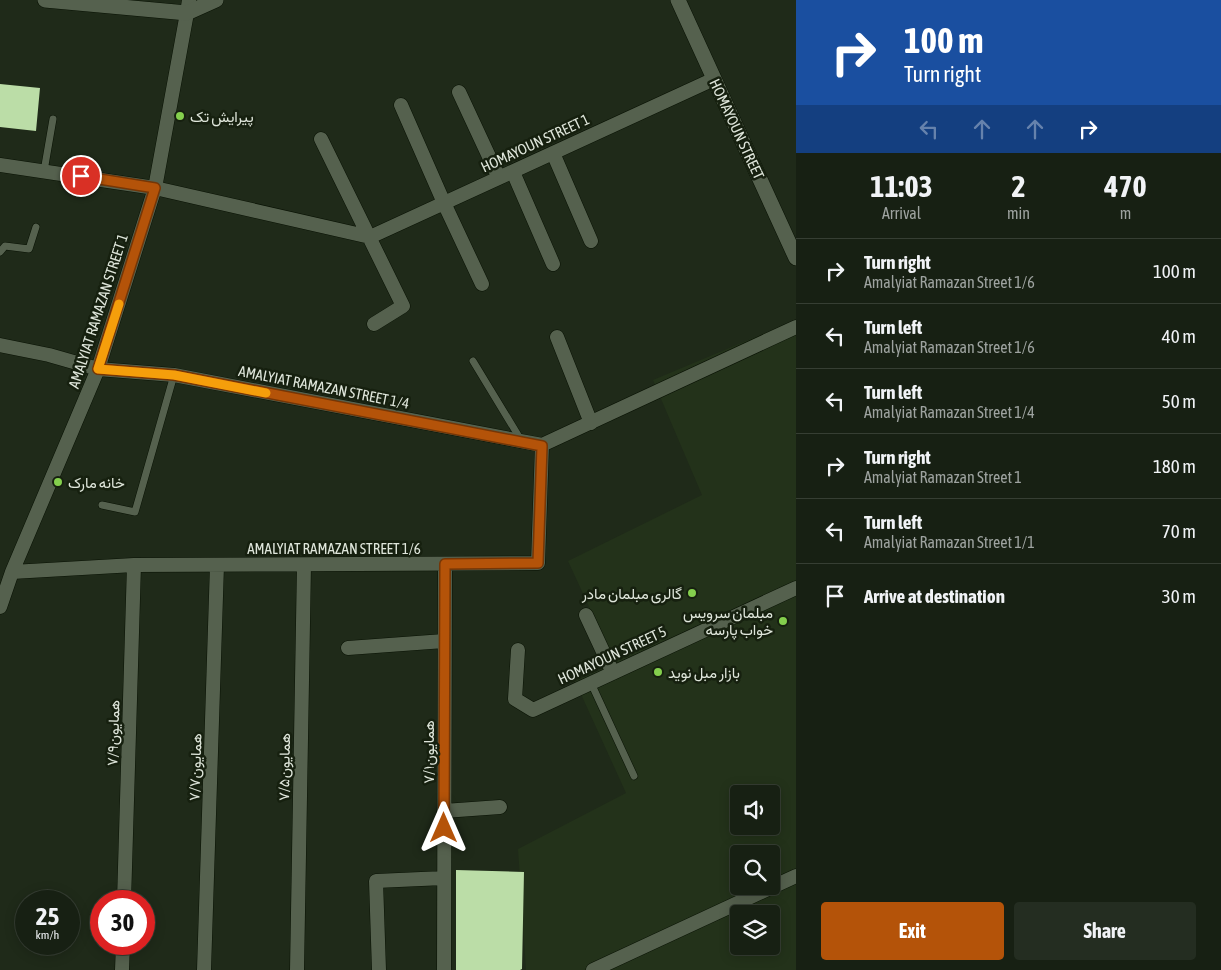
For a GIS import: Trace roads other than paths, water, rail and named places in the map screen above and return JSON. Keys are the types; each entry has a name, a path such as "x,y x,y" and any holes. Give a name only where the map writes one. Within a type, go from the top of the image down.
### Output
{"street":[{"path":"45,0 188,6 216,0"},
{"name":"HOMAYOUN STREET","path":"678,0 714,79 790,231 796,258"},
{"name":"AMALYIAT RAMAZAN STREET 1","path":"0,607 12,572 98,369 155,188 188,6"},
{"name":"HOMAYOUN STREET 1","path":"370,237 714,79"},
{"path":"460,92 499,178"},
{"path":"401,105 482,284"},
{"path":"321,139 403,306 374,324"},
{"path":"553,153 591,241"},
{"path":"0,164 155,188 370,237"},
{"path":"513,172 553,264"},
{"path":"542,446 796,327"},
{"path":"556,337 591,423"},
{"name":"AMALYIAT RAMAZAN STREET 1/4","path":"0,345 50,354 98,369 174,375 542,446"},
{"name":"AMALYIAT RAMAZAN STREET 1/6","path":"12,572 134,566 538,563 542,446"},
{"name":"همایون۷/۱","path":"444,970 445,564"},
{"name":"همایون۷/۷","path":"204,970 217,565"},
{"name":"همایون۷/۵","path":"296,970 304,565"},
{"name":"همایون۷/۹","path":"124,890 134,566"},
{"name":"HOMAYOUN STREET 5","path":"518,650 515,699 533,710 796,588"},
{"path":"586,615 614,673"},
{"path":"348,648 444,641"},
{"path":"444,811 500,808"},
{"path":"593,970 796,876"},
{"path":"379,970 376,880 444,878"},
{"path":"122,970 123,955"}],"lane":[{"path":"44,170 53,119"},
{"path":"0,252 5,246 29,249 36,227"},
{"path":"473,361 522,442"},
{"path":"102,505 134,512 174,375"},
{"path":"591,683 634,776"}],"place":[{"name":"پیرایش تک","path":"180,116"},
{"name":"خانه مارک","path":"58,482"},
{"name":"گالری مبلمان مادر","path":"692,593"},
{"name":"مبلمان سرویس خواب پارسه","path":"783,621"},
{"name":"بازار مبل نوید","path":"658,672"}]}
